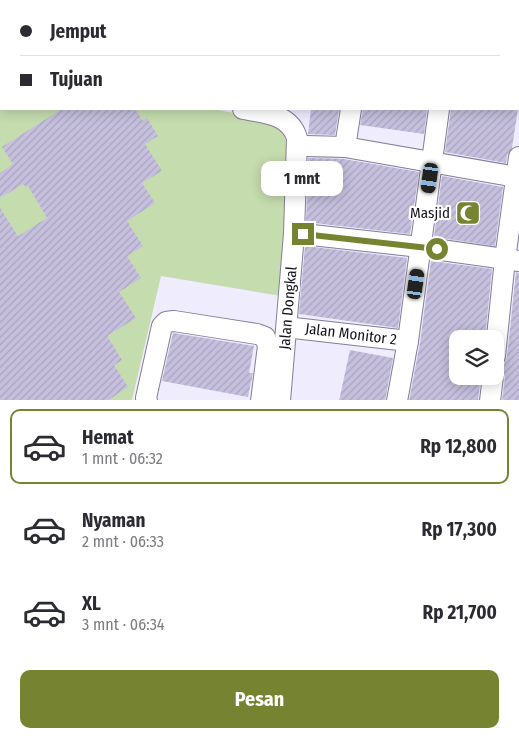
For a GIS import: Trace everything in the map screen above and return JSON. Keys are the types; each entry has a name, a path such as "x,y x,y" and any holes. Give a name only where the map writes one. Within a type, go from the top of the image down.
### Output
{"street":[{"path":"345,147 351,110"},
{"path":"397,400 408,341 439,110"},
{"name":"Jalan Dongkal","path":"266,111 283,118 292,126 298,146 294,234 272,392"},
{"path":"306,146 345,147 432,161 518,167 512,260 500,330"},
{"path":"303,234 420,247 512,260"},
{"path":"148,400 146,398 162,326 166,322 183,322 257,334 265,337 268,346 272,392"},
{"name":"Jalan Monitor 2","path":"294,328 408,341"},
{"path":"490,400 492,385"}],"green space":[{"path":"0,110 218,110 273,120 289,137 281,296 161,276 132,400 0,400"}],"building":[{"path":"60,110 136,110 143,121 147,118 158,136 145,144 162,171 142,183 155,203 127,221 143,246 127,256 141,278 119,292 136,318 107,336 122,360 114,365 128,387 108,400 0,400 0,208 18,236 47,218 28,186 26,187 23,184 0,198 0,173 13,164 2,147"},
{"path":"311,110 339,110 335,135 308,134"},
{"path":"363,110 427,110 424,134 360,125"},
{"path":"451,110 518,110 512,148 507,155 506,163 445,152"},
{"path":"308,158 344,159 419,172 410,234 306,222"},
{"name":"Masjid","path":"442,176 503,187 495,246 434,237"},
{"path":"305,246 407,258 398,328 299,314"},
{"path":"431,261 492,269 486,330 449,330 449,385 480,385 478,400 409,400 420,343"},
{"path":"516,272 519,273 519,400 502,400 505,377 504,364 507,357"},
{"path":"173,333 254,346 249,373 253,373 248,397 162,381"},
{"path":"350,350 393,358 385,400 339,400"}],"place":[{"name":"Masjid","path":"468,213"}],"route":[{"path":"303,234 437,249"}]}
